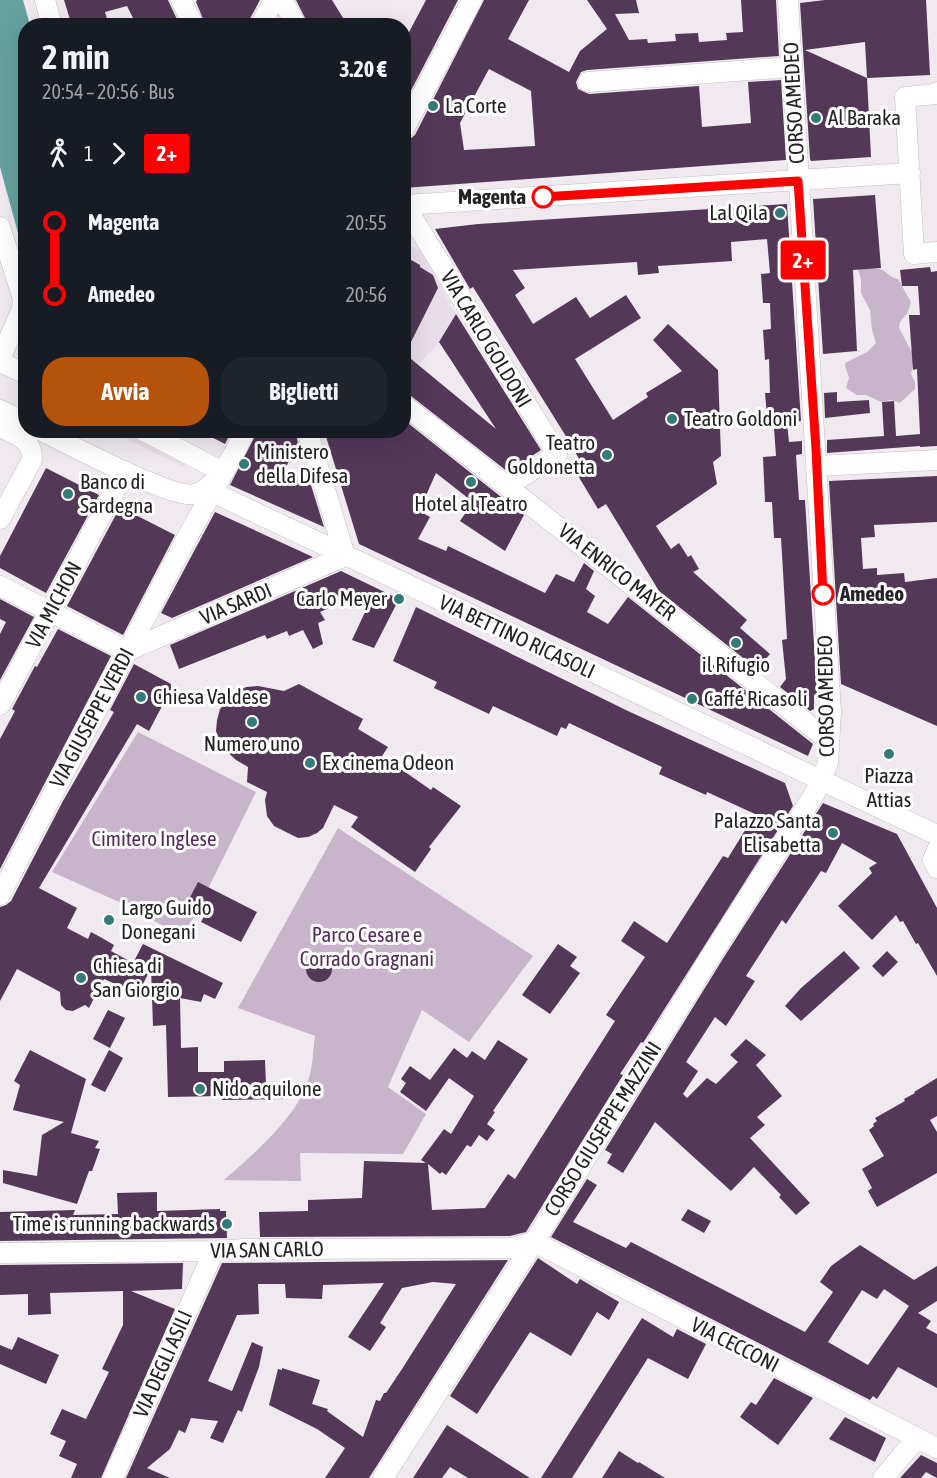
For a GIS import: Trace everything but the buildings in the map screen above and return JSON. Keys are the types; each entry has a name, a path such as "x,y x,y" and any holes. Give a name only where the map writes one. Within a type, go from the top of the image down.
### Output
{"street":[{"path":"45,0 50,18"},
{"path":"264,18 274,0"},
{"path":"282,0 292,18"},
{"path":"411,116 472,0"},
{"name":"CORSO AMEDEO","path":"788,0 831,712 828,763 822,780"},
{"path":"183,1 190,18"},
{"path":"588,82 792,67"},
{"path":"937,92 936,94 905,97 914,254 937,252"},
{"path":"411,205 910,173"},
{"name":"VIA CARLO GOLDONI","path":"411,216 557,454 508,486"},
{"path":"0,226 18,283"},
{"path":"10,362 18,327"},
{"name":"VIA ENRICO MAYER","path":"411,410 829,741"},
{"path":"0,411 18,425"},
{"path":"0,427 18,432"},
{"path":"0,519 32,460 30,438"},
{"path":"38,438 125,471 157,486 194,495 207,487 223,472 242,438"},
{"path":"159,438 223,472"},
{"path":"309,438 340,536 337,561"},
{"path":"817,466 937,460"},
{"name":"VIA MICHON","path":"0,705 125,471"},
{"name":"VIA GIUSEPPE VERDI","path":"0,894 223,472"},
{"name":"VIA BETTINO RICASOLI","path":"212,492 337,561 822,780 937,835"},
{"name":"VIA SARDI","path":"127,651 337,561"},
{"path":"0,586 127,651"},
{"name":"CORSO GIUSEPPE MAZZINI","path":"382,1478 534,1242 822,780"},
{"path":"937,850 933,860 937,868"},
{"name":"VIA SAN CARLO","path":"0,1253 512,1248 534,1242"},
{"name":"VIA CECCONI","path":"534,1242 937,1448"},
{"name":"VIA DEGLI ASILI","path":"113,1478 214,1251"},
{"path":"883,1478 917,1438"}],"shaded area":[{"path":"411,246 421,251 456,314 439,342 411,373"},
{"path":"124,438 178,438 195,446 184,467"}],"green space":[{"path":"857,265 881,270 898,279 911,302 899,328 915,358 911,374 915,382 915,389 900,403 891,400 881,402 866,395 857,395 846,388 849,378 845,363 867,352 876,343 870,310 861,293 861,280"},
{"name":"Cimitero Inglese","path":"138,732 256,792 184,937 119,902 52,872"},
{"name":"Parco Cesare e Corrado Gragnani","path":"338,828 533,956 469,1042 422,1010 388,1087 426,1114 403,1154 300,1153 301,1181 224,1180 274,1134 296,1106 309,1078 315,1036 238,1008"}],"water":[{"path":"0,0 23,0 28,18 18,18 18,233 0,167"}],"bus line":[{"name":"2+","path":"543,197 798,181 823,594"}],"place":[{"name":"La Corte","path":"433,106"},
{"name":"Al Baraka","path":"816,118"},
{"name":"Magenta","path":"543,197"},
{"name":"Lal Qila","path":"780,213"},
{"name":"Teatro Goldoni","path":"672,419"},
{"name":"Teatro Goldonetta","path":"607,455"},
{"name":"Ministero della Difesa","path":"244,464"},
{"name":"Hotel al Teatro","path":"471,482"},
{"name":"Banco di Sardegna","path":"68,494"},
{"name":"Amedeo","path":"823,594"},
{"name":"Carlo Meyer","path":"399,599"},
{"name":"il Rifugio","path":"736,643"},
{"name":"Chiesa Valdese","path":"141,697"},
{"name":"Caffé Ricasoli","path":"692,699"},
{"name":"Numero uno","path":"252,722"},
{"name":"Piazza Attias","path":"889,754"},
{"name":"Ex cinema Odeon","path":"310,763"},
{"name":"Palazzo Santa Elisabetta","path":"833,833"},
{"name":"Largo Guido Donegani","path":"109,920"},
{"name":"Chiesa di San Giorgio","path":"81,978"},
{"name":"Nido aquilone","path":"200,1089"},
{"name":"Time is running backwards","path":"227,1224"}]}
